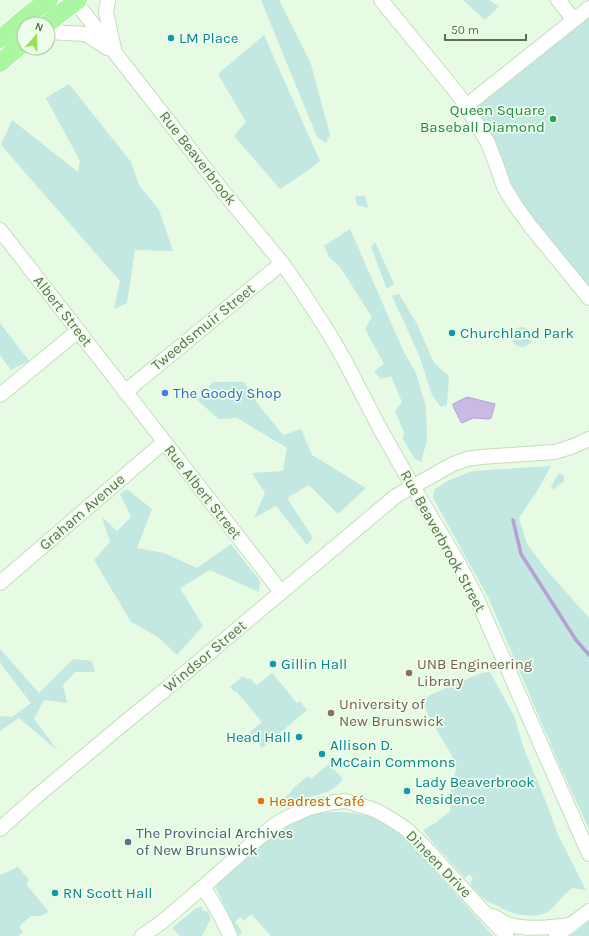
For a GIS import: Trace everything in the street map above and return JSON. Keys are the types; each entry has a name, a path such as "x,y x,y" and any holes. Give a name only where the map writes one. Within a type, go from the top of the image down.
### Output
{"main road":[{"path":"0,39 34,6 49,0"},
{"path":"56,17 76,1"},
{"path":"0,63 16,49"}],"street":[{"path":"108,0 106,12 114,52"},
{"path":"381,0 457,93 488,143 504,187 515,205 589,298"},
{"path":"558,0 574,20"},
{"name":"Rue Beaverbrook","path":"76,1 225,194 282,263"},
{"path":"466,106 589,8"},
{"path":"56,32 86,34 114,52"},
{"name":"Albert Street","path":"0,230 125,392"},
{"name":"Tweedsmuir Street","path":"125,392 282,263"},
{"name":"Rue Beaverbrook Street","path":"282,263 330,334 412,487 459,564 477,599 589,854"},
{"path":"0,395 78,331"},
{"name":"Rue Albert Street","path":"125,392 280,592"},
{"name":"Windsor Street","path":"0,829 82,758 396,496 453,464 467,459 554,452 575,446 589,439"},
{"name":"Graham Avenue","path":"0,583 164,442"},
{"name":"Dineen Drive","path":"142,936 162,922 272,827 286,818 315,806 345,801 377,811 406,829 422,844 507,936"},
{"path":"203,887 215,904 230,936"},
{"path":"482,910 504,922 513,925 538,927 571,924"},
{"path":"556,936 589,911"}],"shaded area":[{"path":"261,0 279,0 311,64 330,135 326,143 317,137"},
{"path":"463,0 489,0 499,6 485,20"},
{"path":"589,8 589,298 531,227 466,106"},
{"path":"264,35 320,161 280,189 234,136 246,122 218,74"},
{"path":"69,84 131,162 139,185 159,210 173,251 135,250 127,303 114,309 120,281 1,145 12,120 78,172 80,161 46,98"},
{"path":"355,196 365,196 368,208 357,205"},
{"path":"350,229 404,352 416,373 426,407 427,440 421,462 415,459 403,439 404,432 395,411 402,402 391,376 381,379 374,371 384,364 365,329 372,317 340,267 329,257 324,246"},
{"path":"375,242 394,284 387,289 371,247"},
{"path":"399,294 417,324 434,363 449,376 447,405 441,407 432,395 419,355 392,296"},
{"path":"0,323 29,361 11,370 0,355"},
{"path":"522,327 529,330 532,337 529,344 522,347 515,344 512,337 515,330"},
{"path":"213,382 244,382 258,404 283,435 301,429 312,455 366,488 338,514 309,485 287,498 313,538 307,545 276,506 254,518 265,493 252,473 283,471 287,448 237,418 219,419 197,400"},
{"path":"467,397 495,404 491,418 473,418 462,423 453,404"},
{"path":"551,466 519,518 527,544 549,573 589,618 589,829 560,766 488,597 433,498 434,490 463,474 474,471"},
{"path":"558,474 563,476 564,481 553,489 551,487"},
{"path":"127,489 152,509 137,548 164,553 197,568 231,544 260,581 259,592 210,570 180,588 203,626 177,655 158,637 131,622 94,560 110,542 102,517 117,531 131,517 120,494"},
{"path":"0,649 39,693 73,659 92,661 95,672 75,672 63,685 67,703 44,700 34,719 58,751 19,718 0,731 0,716 12,717 31,703 0,663"},
{"path":"490,672 515,718 523,746 558,835 586,890 572,888 550,910 543,914 530,916 517,914 485,900 470,883 473,878 469,874 465,878 423,830 437,822 450,811 451,787 456,769 452,756 429,717 423,703 424,700 430,695 481,673"},
{"path":"272,673 297,703 300,701 307,710 262,748 249,733 262,722 236,691 234,692 230,687 243,676 248,679 250,678 257,685"},
{"path":"329,764 343,779 339,784 331,790 323,793 283,805 284,804 281,801 292,791 291,790 308,776 311,779"},
{"path":"319,813 353,813 371,817 382,822 398,833 419,852 493,936 271,936 251,914 244,921 240,917 235,922 242,933 240,935 238,934 216,888 217,884 287,825"},
{"path":"18,867 29,880 26,884 49,912 40,916 31,916 19,926 23,932 18,936 0,936 0,875"},
{"path":"202,906 202,910 208,912 211,918 202,936 180,936 172,928 195,909"},
{"path":"589,921 589,936 570,936"}],"waterway":[{"path":"513,520 521,554 576,640 589,655"}],"place":[{"name":"LM Place","path":"171,38"},
{"name":"Queen Square Baseball Diamond","path":"553,119"},
{"name":"Churchland Park","path":"452,333"},
{"name":"The Goody Shop","path":"165,393"},
{"name":"Gillin Hall","path":"273,664"},
{"name":"UNB Engineering Library","path":"409,673"},
{"name":"University of New Brunswick","path":"331,713"},
{"name":"Head Hall","path":"299,737"},
{"name":"Allison D. McCain Commons","path":"322,754"},
{"name":"Lady Beaverbrook Residence","path":"407,791"},
{"name":"Headrest Café","path":"261,801"},
{"name":"The Provincial Archives of New Brunswick","path":"128,842"},
{"name":"RN Scott Hall","path":"55,893"}]}
